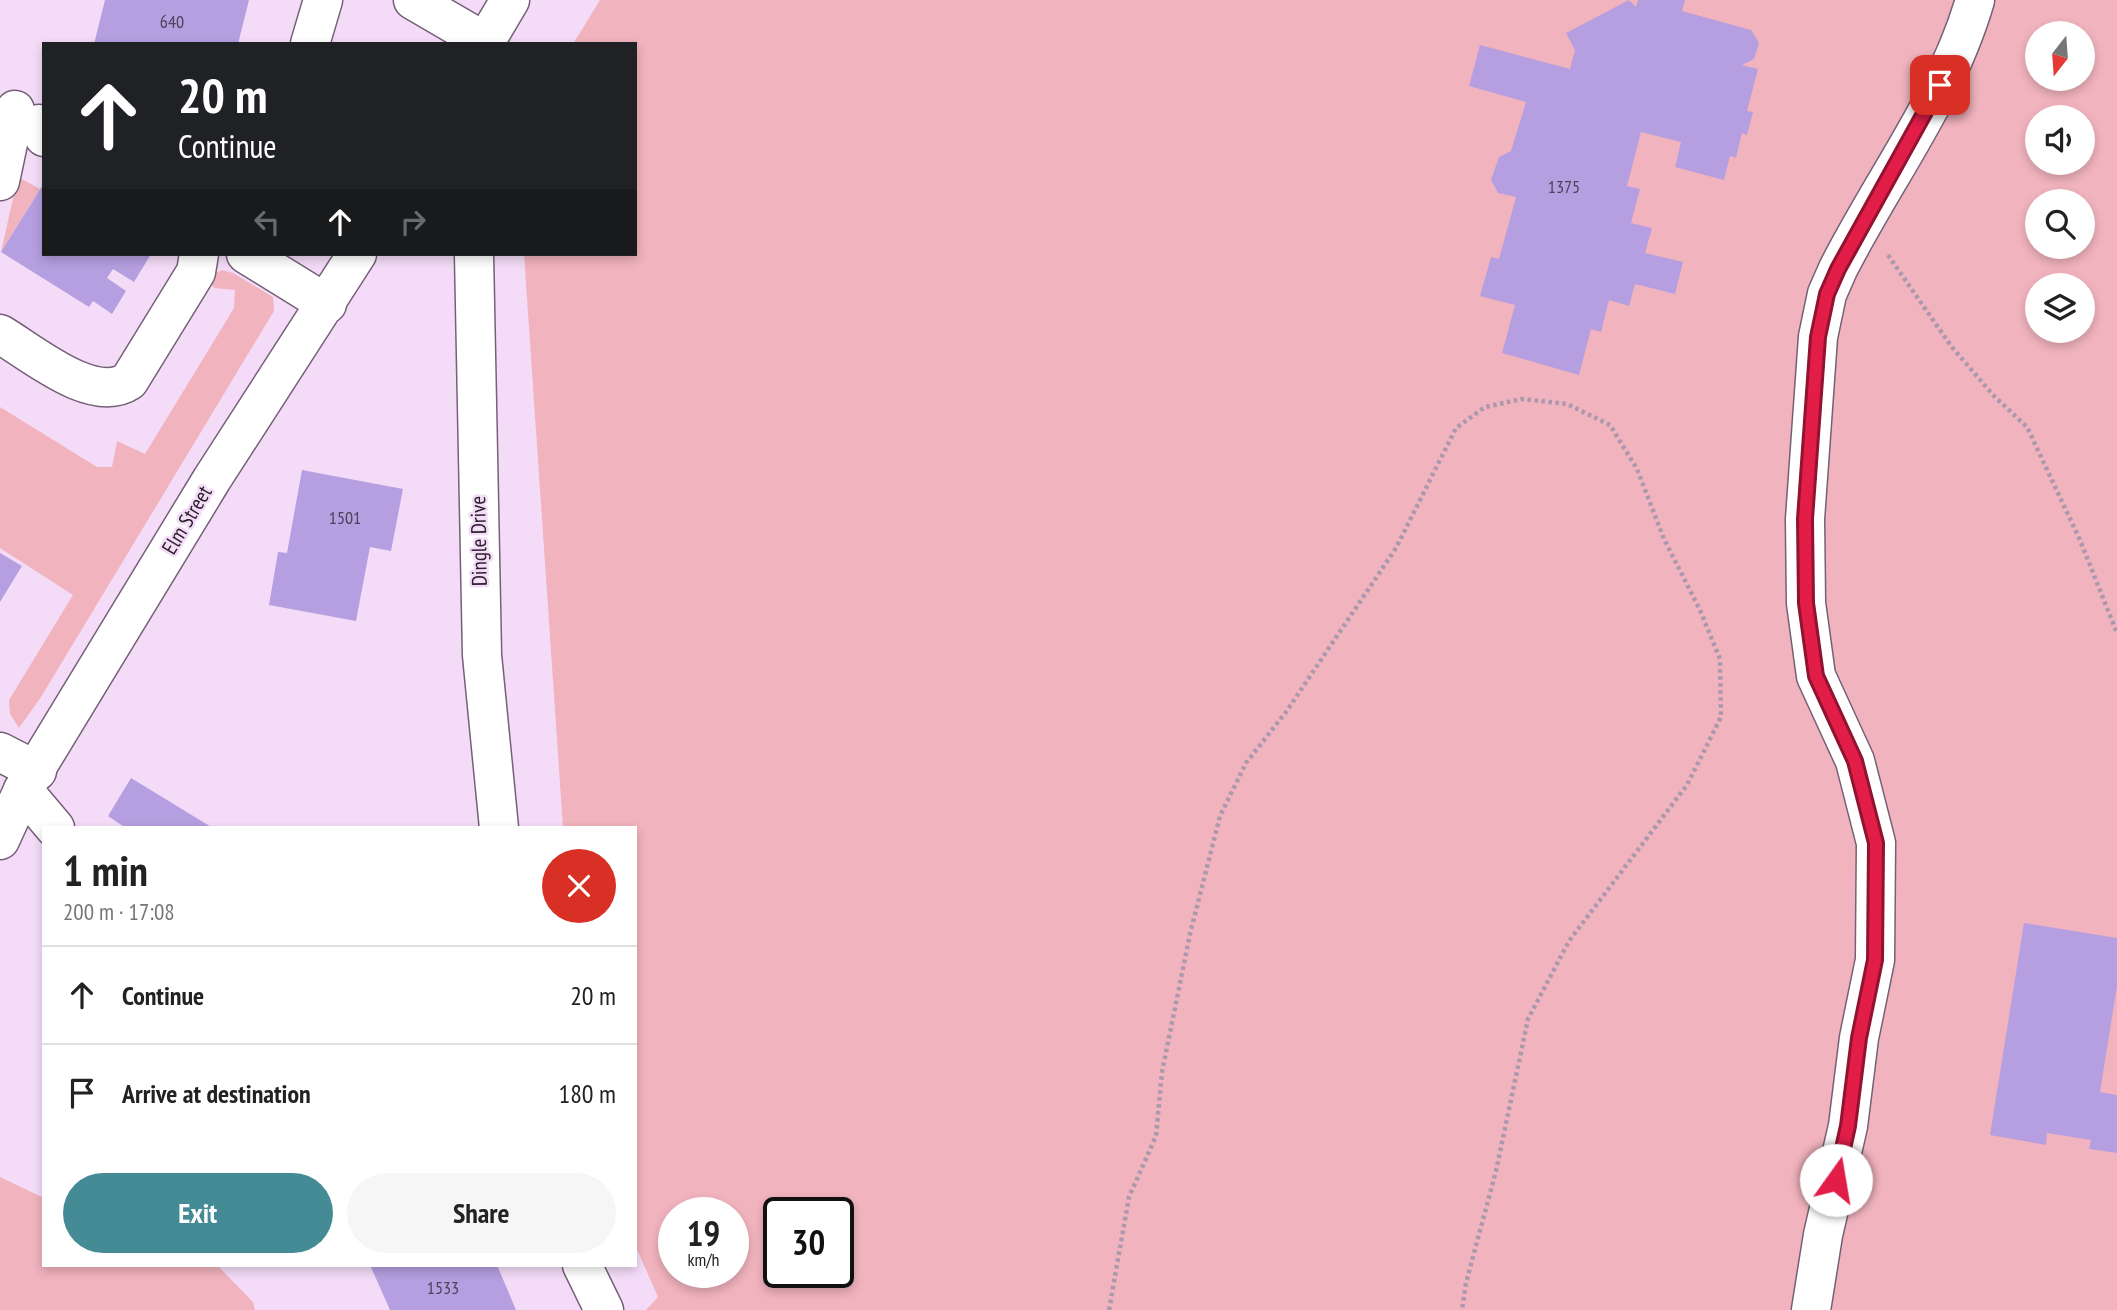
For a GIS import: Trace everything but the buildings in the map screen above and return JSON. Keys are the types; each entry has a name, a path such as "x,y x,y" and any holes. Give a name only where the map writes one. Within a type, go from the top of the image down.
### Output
{"street":[{"path":"311,42 323,0"},
{"path":"413,0 483,42"},
{"path":"486,42 510,0"},
{"path":"1811,1310 1823,1235 1848,1126 1875,960 1876,843 1855,761 1816,676 1806,603 1805,519 1818,337 1827,294 1863,219 1945,76 1975,0"},
{"path":"0,181 28,120"},
{"path":"61,371 101,373 115,363 168,276 173,256"},
{"path":"0,334 80,382 104,389 119,388 129,380 196,272 199,256"},
{"path":"249,256 327,303"},
{"name":"Elm Street","path":"0,840 20,789 212,479 356,256"},
{"name":"Dingle Drive","path":"474,256 482,655 499,826"},
{"path":"0,752 20,789 53,826"},
{"path":"583,1267 604,1310"}],"path":[{"path":"1863,219 1951,346 1994,396 2027,426 2075,528 2117,634"},
{"path":"1109,1310 1129,1197 1156,1136 1162,1072 1190,934 1220,816 1246,763 1286,712 1396,548 1457,428 1485,407 1522,399 1567,404 1609,425 1637,469 1664,539 1700,610 1720,659 1721,717 1687,785 1569,941 1528,1019 1496,1171 1466,1283 1462,1310"}],"shaded area":[{"path":"600,0 2117,0 2117,1310 646,1310 658,1297 637,1250 637,826 563,826 524,256 637,256 637,42 574,42"},
{"path":"20,178 40,189 1,252 16,185"},
{"path":"222,270 233,273 273,297 274,311 41,697 19,728 10,714 9,700 73,595 0,548 0,407 97,467 112,467 117,441 145,454 234,308 235,290 214,288 210,282 215,273"},
{"path":"0,1177 42,1197 42,1267 219,1267 253,1302 255,1310 0,1310"}],"route":[{"path":"1836,1180 1848,1126 1859,1038 1875,960 1876,843 1855,761 1821,690 1809,640 1805,519 1818,337 1827,294 1838,269 1873,201 1940,85"}]}
